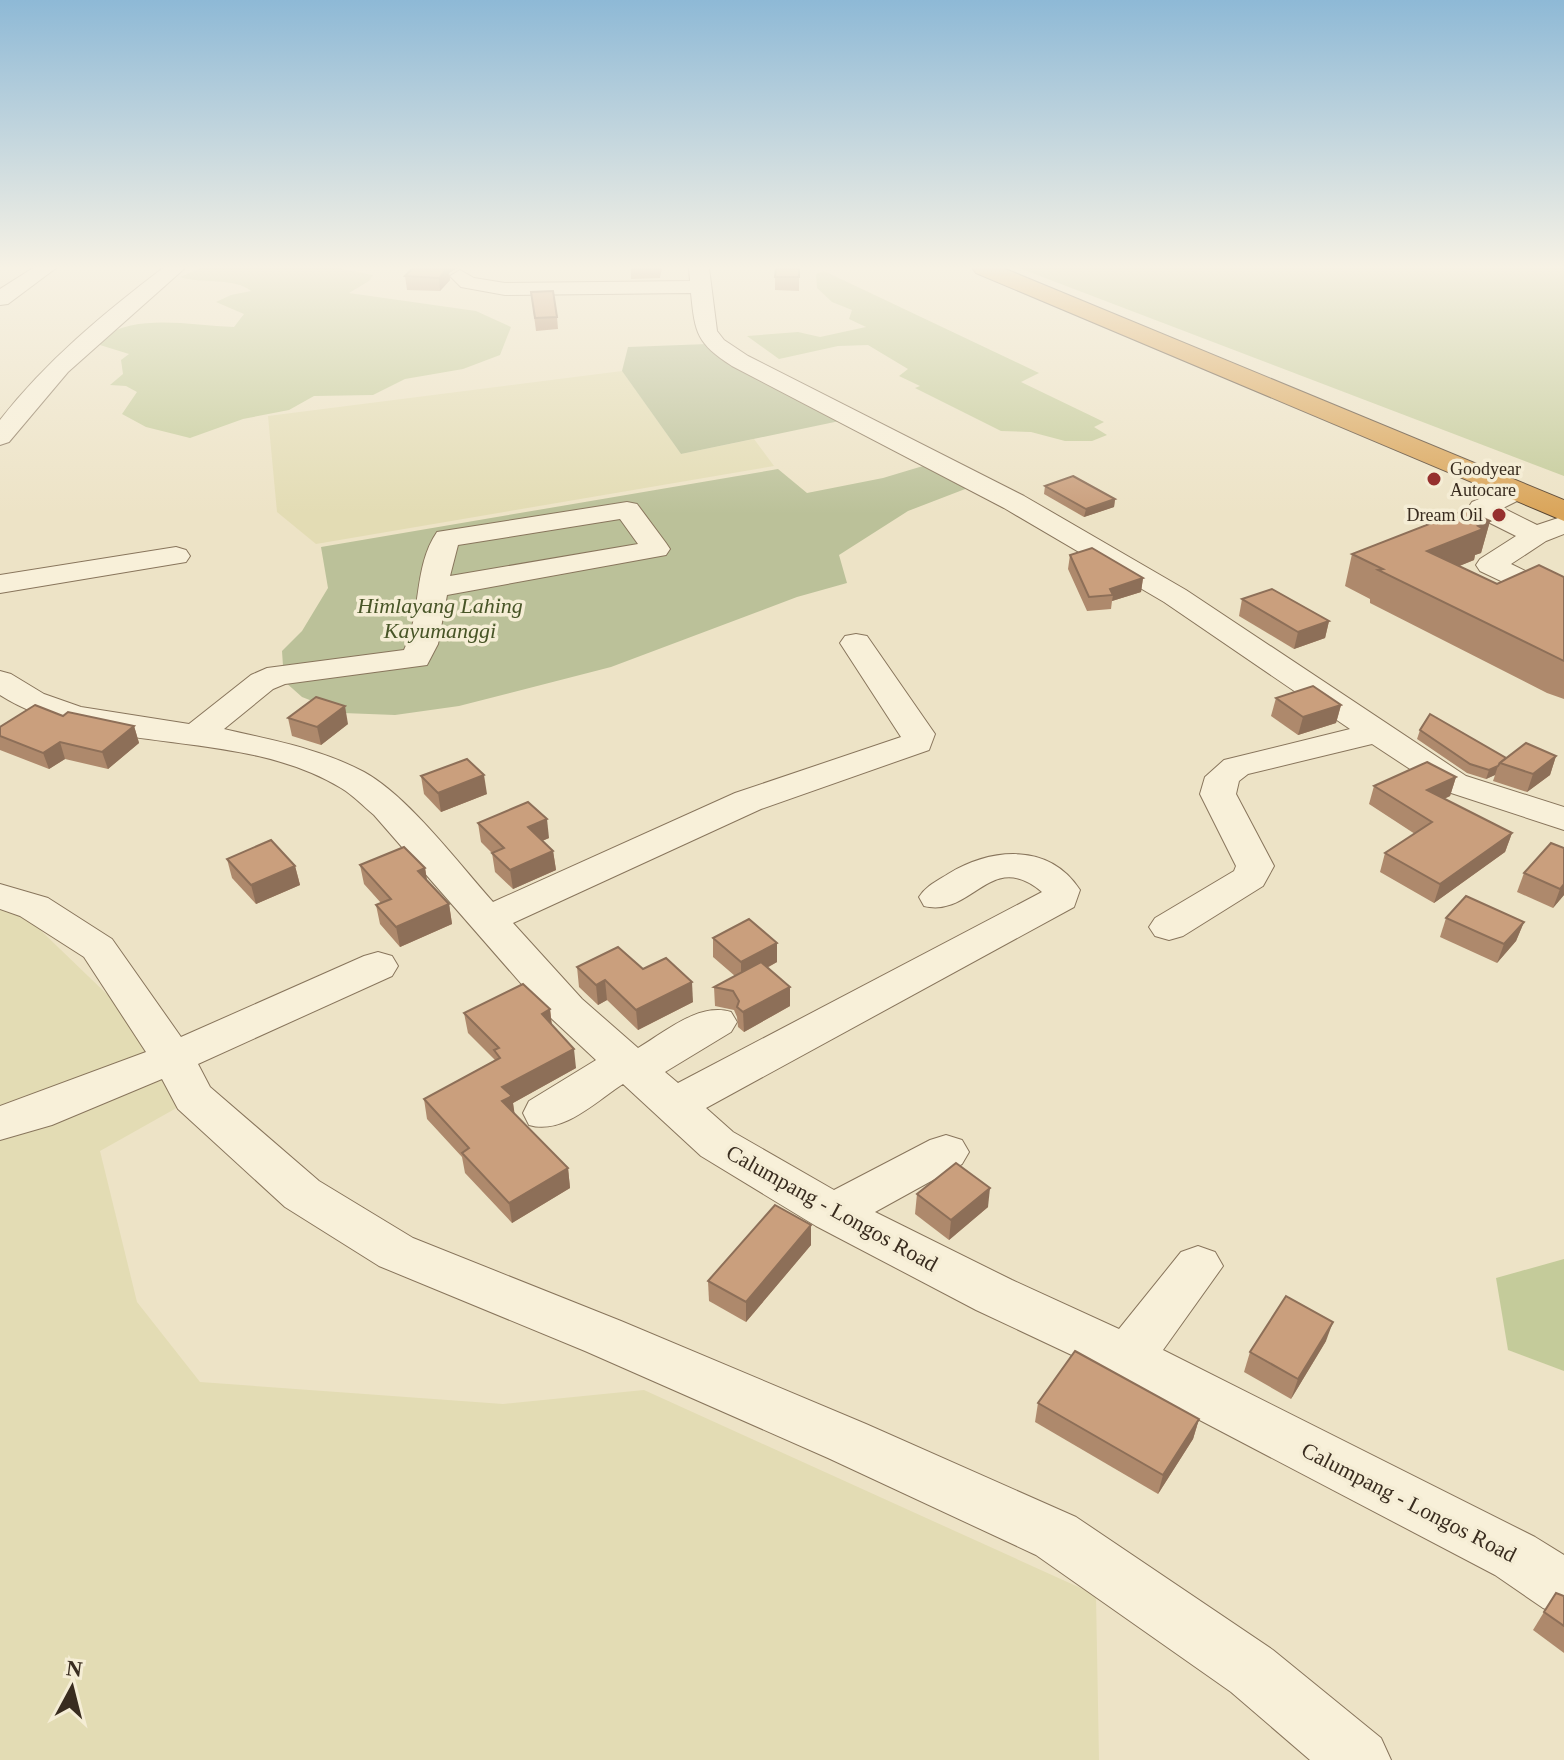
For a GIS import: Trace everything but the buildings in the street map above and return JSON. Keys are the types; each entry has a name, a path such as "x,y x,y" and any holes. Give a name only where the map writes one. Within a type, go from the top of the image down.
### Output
{"highway":[{"path":"1178,350 1564,511"}],"street":[{"path":"0,437 20,408 79,350"},
{"path":"724,350 899,441 1175,596 1454,783 1564,819"},
{"path":"1514,492 1482,508 1536,535"},
{"path":"196,735 262,682 278,675 416,658 426,641 439,553 447,538 627,510 656,549 434,588"},
{"path":"1564,524 1536,535 1490,565 1564,602"},
{"path":"0,584 176,556"},
{"path":"487,920 748,801 917,743 918,734 856,643"},
{"name":"Calumpang - Longos Road","path":"0,681 32,701 75,716 196,735 295,756 353,780 387,807 567,1009 717,1144 833,1213 994,1295 1128,1357 1515,1556 1564,1588"},
{"path":"1169,927 1250,878 1255,866 1218,794 1223,777 1236,767 1378,732"},
{"path":"675,1105 1060,898 1061,890 1056,882 1024,864 1010,861 997,864 938,897"},
{"path":"0,896 34,907 98,948 173,1058 194,1098 302,1194 396,1252 847,1441 1056,1536 1252,1671 1359,1760"},
{"path":"0,1123 36,1113 173,1058 378,966"},
{"path":"545,1113 716,1022"},
{"path":"833,1213 946,1152"},
{"path":"1128,1357 1198,1266"}],"shaded area":[{"path":"622,371 681,454 754,439 774,466 316,544 277,512 268,416"},
{"path":"0,908 32,922 116,1003 180,1106 100,1151 137,1302 200,1382 503,1404 644,1390 1096,1595 1099,1760 0,1760"}],"green space":[{"path":"117,350 502,350 500,355 463,369 405,379 373,395 314,396 289,410 243,419 190,438 146,427 122,414 137,392 126,386 110,385 123,374 121,360 129,354"},
{"path":"627,350 720,350 849,419 681,454 622,371"},
{"path":"767,350 819,350 779,359"},
{"path":"877,350 991,350 1039,373 1021,382 1104,422 1094,427 1107,435 1092,441 1065,441 1031,432 1001,431 915,388 920,386 899,376 908,369"},
{"path":"1234,350 1564,350 1564,476"},
{"name":"Himlayang Lahing Kayumanggi","path":"933,463 973,486 908,511 839,555 847,583 797,597 611,667 459,706 395,715 343,713 302,697 284,681 282,651 302,631 328,588 321,547 778,469 807,493 883,478"},
{"path":"1564,1259 1564,1371 1508,1350 1496,1278"}],"place":[{"name":"Goodyear Autocare","path":"1434,479"},
{"name":"Dream Oil","path":"1499,515"}]}
